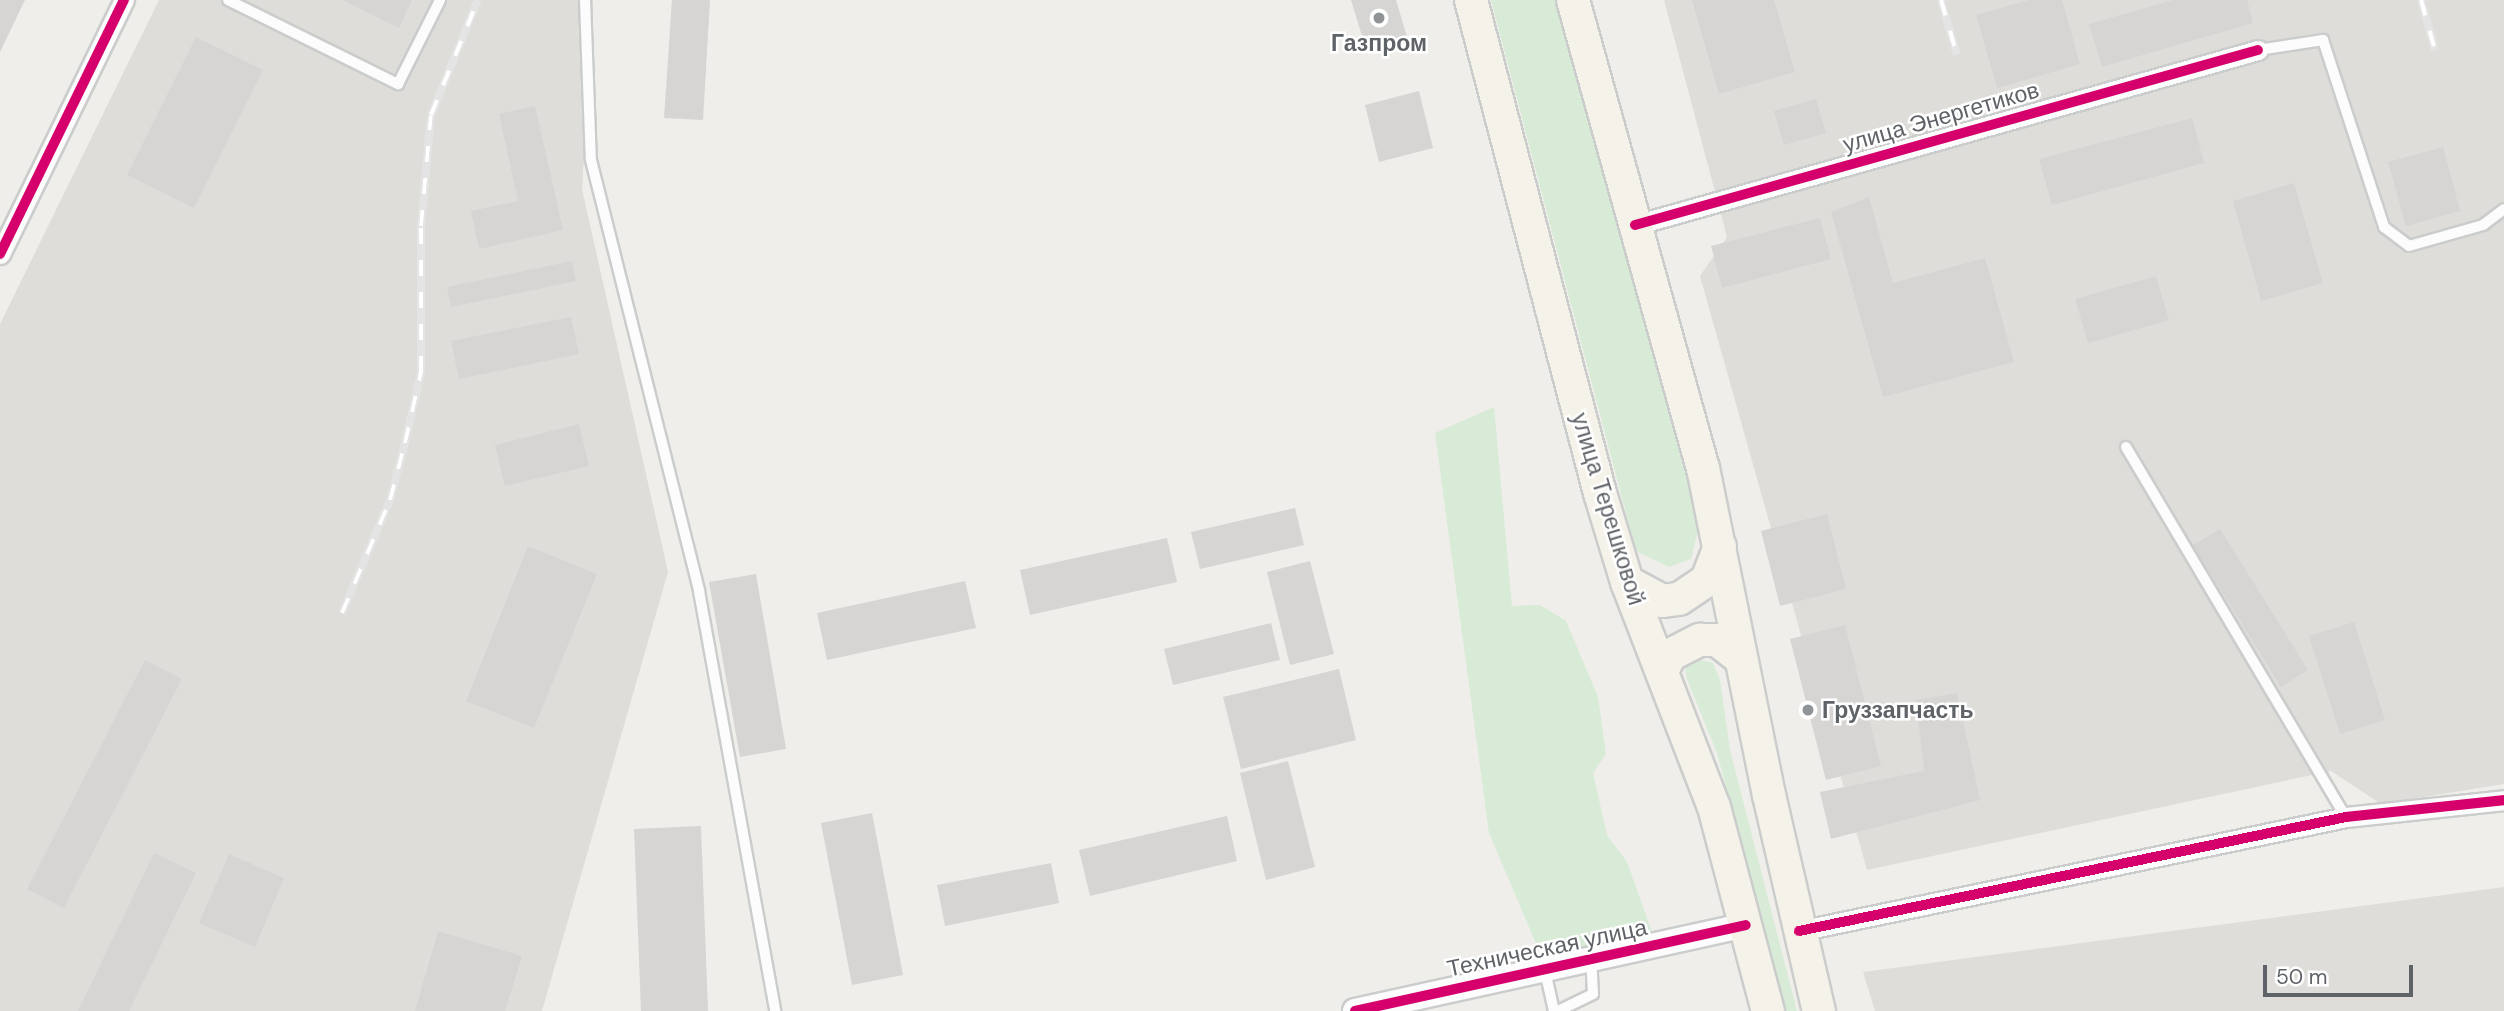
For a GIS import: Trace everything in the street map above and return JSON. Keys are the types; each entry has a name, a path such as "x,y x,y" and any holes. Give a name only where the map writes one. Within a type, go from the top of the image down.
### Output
{"main road":[{"name":"улица Терешковой","path":"1471,0 1627,582 1714,807 1768,1011"},
{"path":"1573,0 1720,546 1740,658 1819,1011"},
{"path":"1627,582 1662,601 1679,598 1707,580 1720,546"},
{"path":"1662,671 1670,655 1700,640 1717,640 1740,658"}],"street":[{"path":"0,254 124,0"},
{"name":"улица Энергетиков","path":"1635,225 2258,50"},
{"path":"1799,931 2346,817 2504,800"},
{"name":"Техническая улица","path":"1355,1011 1746,925"}],"lane":[{"path":"228,0 398,84 440,0"},
{"path":"585,0 591,160 699,591 775,1011"},
{"path":"2258,50 2323,40 2384,227 2409,246 2483,225 2504,209"},
{"path":"2126,447 2346,817"},
{"path":"1545,971 1556,1011 1593,995 1591,961"}],"shaded area":[{"path":"159,0 593,0 582,189 668,572 542,1011 0,1011 0,324"},
{"path":"1664,0 2504,0 2504,784 2381,804 2331,771 1867,870 1700,276 1727,237"},
{"path":"2504,887 2504,1011 1875,1011 1863,972"}],"green space":[{"path":"1491,0 1556,0 1564,24 1699,526 1691,559 1669,567 1636,551"},
{"path":"1494,407 1512,606 1540,605 1566,621 1598,697 1606,754 1593,773 1607,835 1627,862 1653,935 1543,960 1489,833 1435,433"},
{"path":"1700,660 1713,663 1720,680 1730,750 1797,1011 1786,1011 1717,753 1687,679 1685,668"}],"building":[{"path":"0,0 25,0 0,52"},
{"path":"342,0 412,0 399,28"},
{"path":"672,0 710,0 703,120 664,118"},
{"name":"Газпром","path":"1351,0 1396,0 1407,37 1366,49"},
{"path":"1692,0 1774,0 1795,72 1719,94"},
{"path":"2029,0 2062,0 2080,64 1997,88 1976,15"},
{"path":"2173,0 2247,0 2253,23 2102,67 2089,24"},
{"path":"196,37 263,70 194,208 127,175"},
{"path":"1419,91 1433,148 1379,162 1365,105"},
{"path":"1816,99 1826,133 1784,145 1774,111"},
{"path":"535,106 563,230 479,249 471,211 518,201 499,114"},
{"path":"2192,118 2204,163 2052,205 2039,159"},
{"path":"2443,147 2460,211 2406,226 2388,162"},
{"path":"2294,183 2323,283 2261,301 2233,201"},
{"path":"1869,197 1893,283 1985,258 2014,362 1883,397 1831,212"},
{"path":"1820,218 1831,259 1722,288 1711,246"},
{"path":"572,261 576,281 451,307 447,287"},
{"path":"2156,276 2169,320 2088,343 2075,299"},
{"path":"571,317 579,354 459,379 451,341"},
{"path":"579,424 589,466 505,486 495,445"},
{"path":"1295,508 1304,545 1200,569 1191,532"},
{"path":"1827,514 1846,589 1780,606 1761,531"},
{"path":"2220,529 2308,670 2281,687 2193,545"},
{"path":"1167,538 1177,582 1030,615 1020,570"},
{"path":"528,546 597,574 534,728 466,701"},
{"path":"1310,561 1334,654 1290,665 1267,572"},
{"path":"756,574 786,749 740,757 709,582"},
{"path":"965,581 976,628 827,660 817,613"},
{"path":"2354,622 2385,720 2340,734 2309,636"},
{"path":"1271,623 1280,660 1173,685 1164,649"},
{"path":"1845,625 1881,766 1826,780 1790,639"},
{"path":"145,660 182,679 64,908 27,889"},
{"path":"1339,669 1356,740 1241,769 1223,697"},
{"path":"1957,693 1980,800 1831,839 1820,792 1924,771 1916,700"},
{"path":"1288,761 1315,867 1266,880 1240,773"},
{"path":"872,813 903,975 852,985 821,823"},
{"path":"1227,816 1237,861 1090,896 1079,850"},
{"path":"701,826 708,1011 641,1011 634,829"},
{"path":"154,853 196,873 129,1011 78,1011"},
{"path":"229,854 284,878 255,947 199,923"},
{"path":"1051,863 1059,903 945,926 937,885"},
{"path":"438,931 522,956 505,1011 415,1011"}],"railway":[{"path":"342,613 390,500 421,372 421,226 431,115 478,0"},
{"path":"1941,0 1957,55"},
{"path":"2421,0 2435,50"}],"cycle path":[{"path":"0,254 124,0"},
{"path":"1635,225 2258,50"},
{"path":"1799,931 2346,817 2504,800"},
{"path":"1355,1011 1746,925"}],"place":[{"name":"Газпром","path":"1379,18"},
{"name":"Груззапчасть","path":"1808,710"}]}
